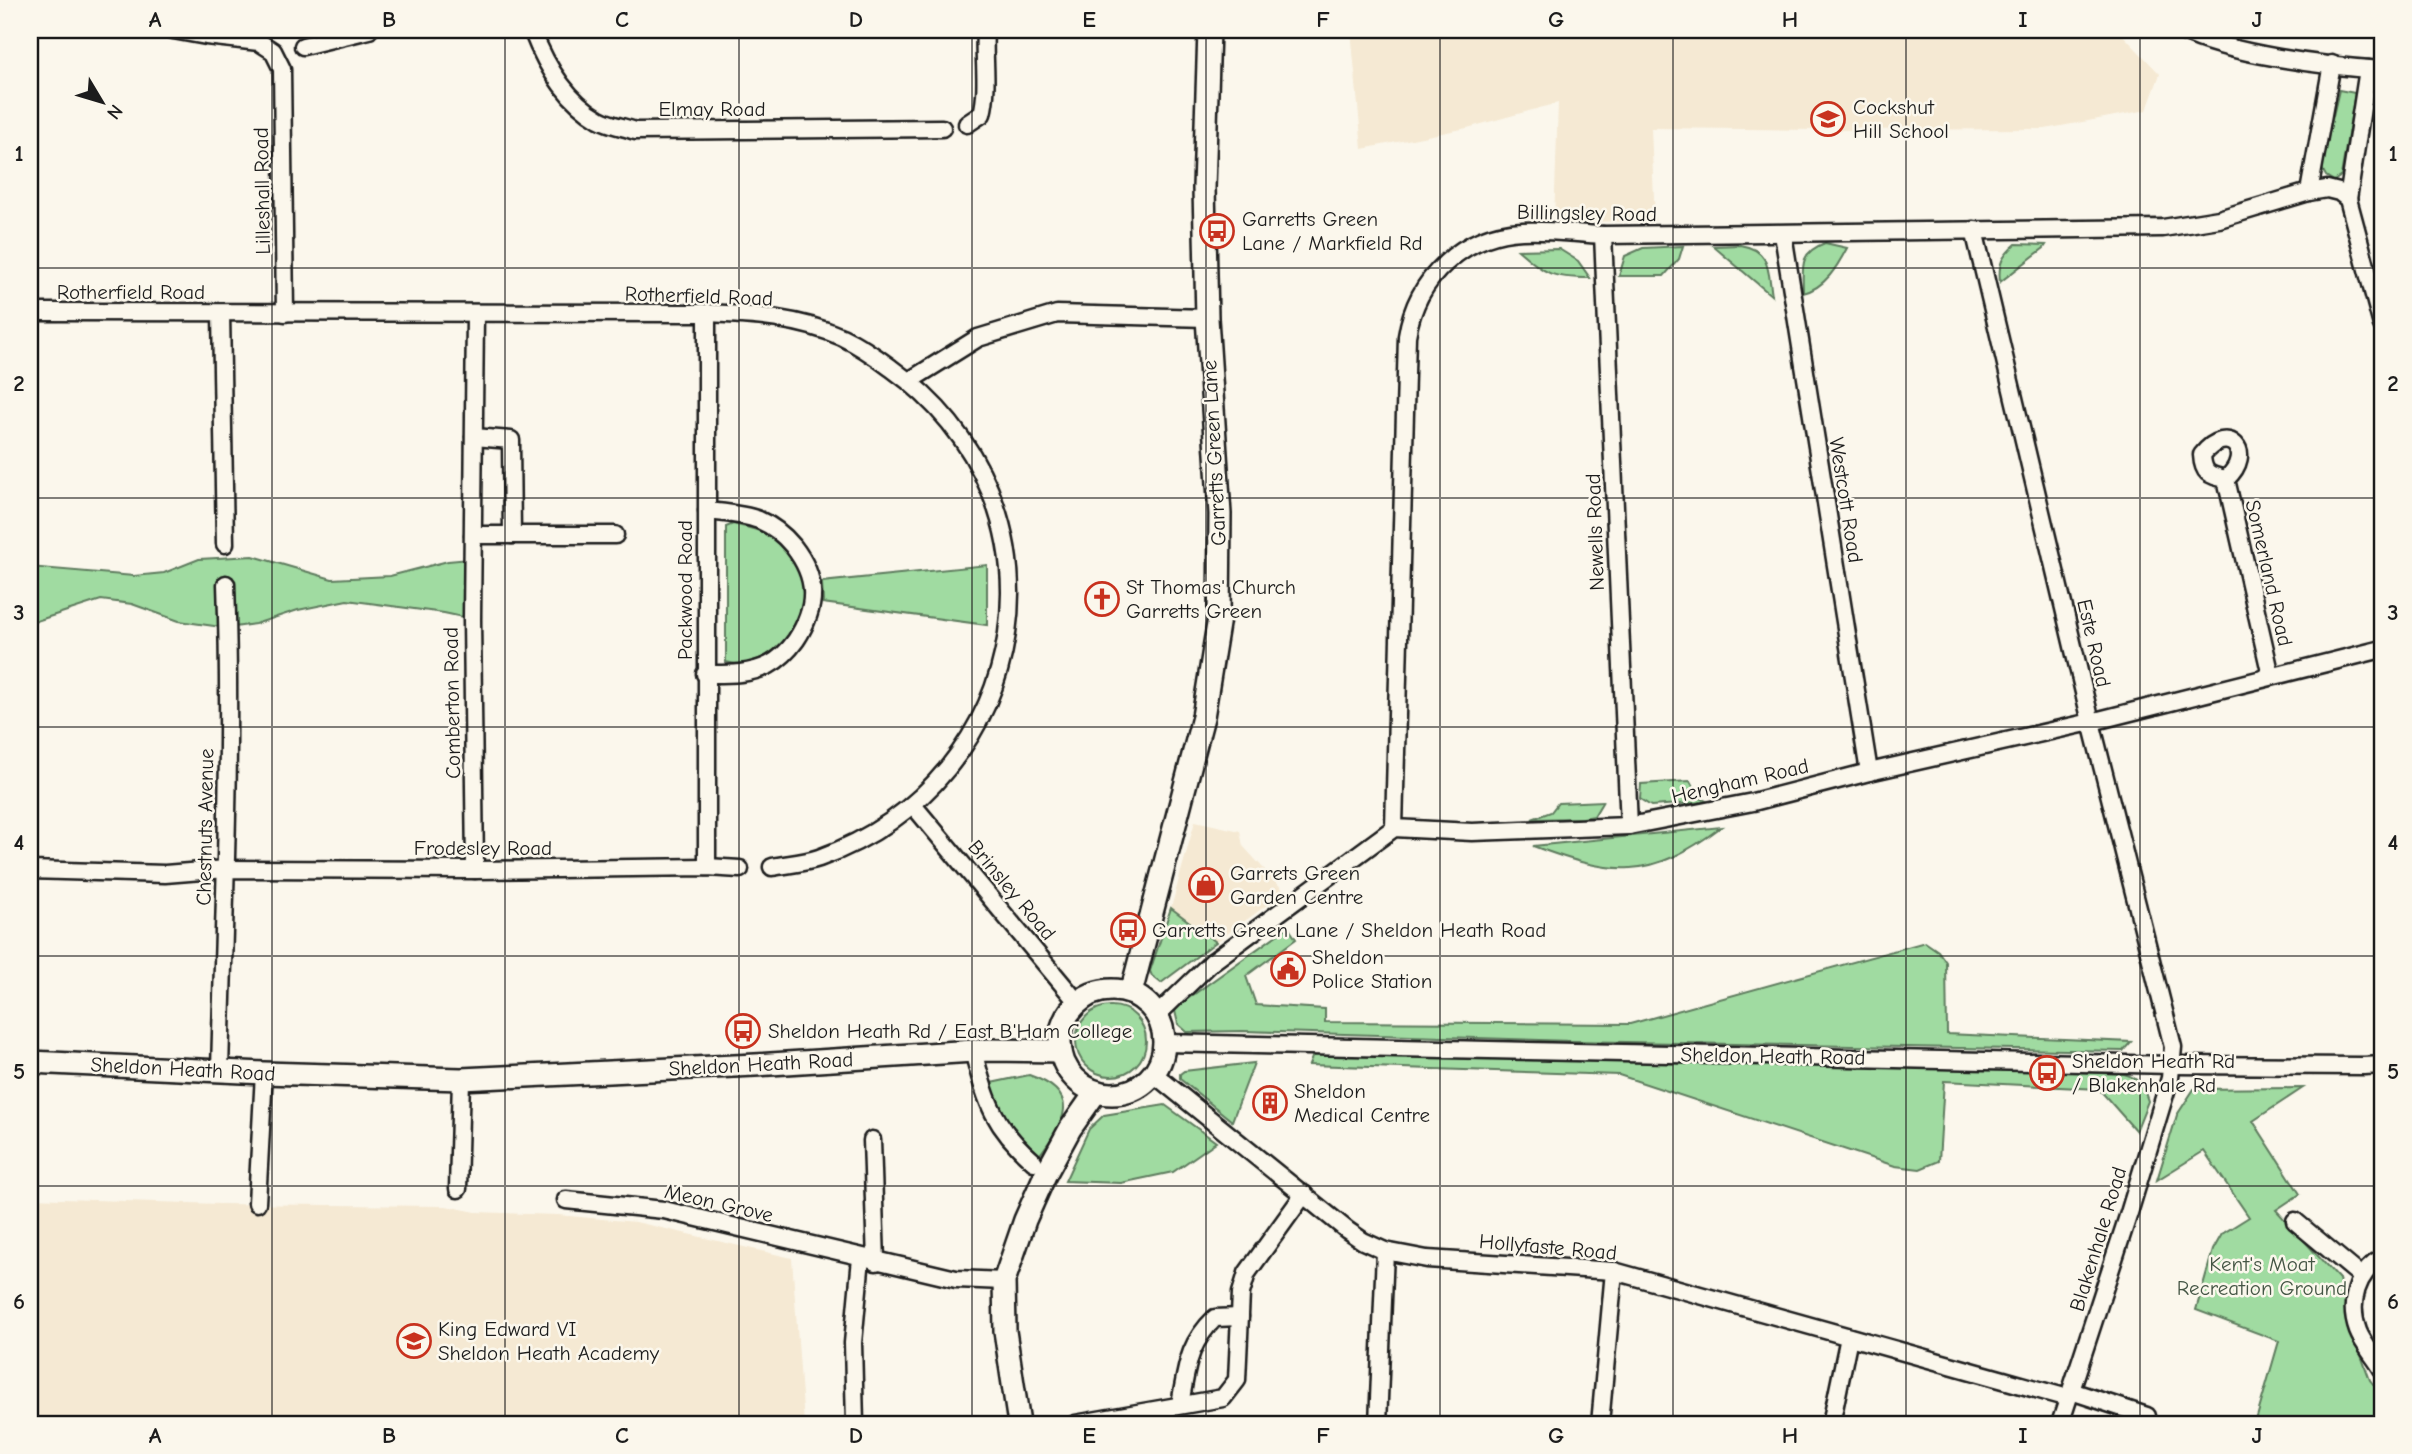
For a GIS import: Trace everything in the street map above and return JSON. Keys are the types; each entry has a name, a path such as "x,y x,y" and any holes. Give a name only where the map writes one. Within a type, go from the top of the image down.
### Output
{"street":[{"name":"Lilleshall Road","path":"173,30 259,42 273,51 282,69 285,313"},
{"path":"303,46 369,30"},
{"name":"Elmay Road","path":"532,30 539,48 566,93 600,119 635,131 942,128"},
{"path":"967,124 982,114 986,100 983,54 985,30"},
{"name":"Garretts Green Lane","path":"1131,993 1203,717 1219,618 1220,514 1207,317 1203,188 1209,30"},
{"path":"2180,30 2191,36 2249,52 2375,69 2347,199 2382,325"},
{"path":"2332,64 2309,192 2327,189 2339,192 2347,199"},
{"name":"Billingsley Road","path":"1394,828 1407,336 1415,306 1440,267 1465,247 1492,235 1522,231 1603,236 2163,228 2219,219 2309,192"},
{"name":"Este Road","path":"1974,230 2091,722 2173,1047 2173,1065"},
{"name":"Westcott Road","path":"1783,234 1869,772"},
{"name":"Newells Road","path":"1603,236 1629,827"},
{"name":"Rotherfield Road","path":"30,312 764,315 817,327 842,337 867,350 909,381 942,412 966,444 986,481 999,516 1005,544 1009,623 1002,662 992,693 972,737 945,774 913,804 860,840 817,859 772,867"},
{"path":"221,313 225,544"},
{"name":"Packwood Road","path":"707,313 707,867"},
{"name":"Comberton Road","path":"475,314 475,870"},
{"path":"909,381 978,338 1057,314 1207,317"},
{"path":"474,436 511,440 512,535"},
{"name":"Somerland Road","path":"2226,479 2271,676"},
{"path":"705,674 738,674 770,665 782,656 802,630 810,611 813,587 807,564 786,537 774,528 760,520 707,511"},
{"path":"473,535 615,535"},
{"name":"Chestnuts Avenue","path":"219,1071 226,869 226,584"},
{"name":"Hengham Road","path":"1394,828 1472,832 1629,827 1753,802 1869,772 2091,722 2382,649"},
{"name":"Brinsley Road","path":"913,804 1078,1003"},
{"path":"1157,1015 1212,962 1394,828"},
{"name":"Frodesley Road","path":"30,870 165,874 226,869 740,869"},
{"path":"1120,990 1143,999 1157,1015 1163,1028 1165,1043 1154,1074 1125,1093 1108,1094 1096,1092 1074,1077 1065,1065 1061,1051 1061,1030 1065,1019 1078,1003 1097,992 1120,990"},
{"name":"Sheldon Heath Road","path":"1165,1043 2173,1065 2382,1065"},
{"path":"973,1051 985,1094 1000,1127 1034,1162"},
{"name":"Sheldon Heath Road","path":"30,1062 461,1079 973,1051 1061,1051"},
{"name":"Blakenhale Road","path":"2060,1424 2129,1213 2173,1065"},
{"path":"257,1203 264,1073"},
{"name":"Hollyfaste Road","path":"1154,1074 1347,1230 1385,1251 1427,1259 1614,1271 2147,1416"},
{"path":"458,1189 461,1079"},
{"path":"1019,1424 1005,1331 1004,1281 1025,1220 1045,1175 1070,1129 1096,1092"},
{"path":"855,1424 853,1343 868,1260 872,1140"},
{"path":"1074,1424 1223,1398 1237,1380 1241,1293 1247,1273 1304,1194"},
{"name":"Meon Grove","path":"566,1200 664,1210 956,1279 1004,1281"},
{"path":"2295,1221 2361,1276"},
{"path":"1378,1424 1385,1251"},
{"path":"2382,1259 2361,1276 2353,1298 2358,1331 2382,1369"},
{"path":"1600,1424 1614,1271"},
{"path":"1180,1404 1189,1358 1200,1333 1215,1318 1240,1317"},
{"path":"1831,1424 1849,1337"}],"shaded area":[{"name":"Cockshut Hill School","path":"1351,30 2118,30 2160,74 2147,110 2045,129 1651,128 1655,221 1554,222 1558,103 1467,128 1362,149"},
{"path":"1195,821 1240,831 1243,846 1285,892 1216,942 1171,908"},
{"name":"King Edward VI Sheldon Heath Academy","path":"30,1198 220,1204 446,1206 476,1212 558,1215 636,1222 792,1258 804,1424 30,1424"}],"green space":[{"path":"2339,90 2355,93 2341,176 2334,181 2326,176 2321,167"},
{"path":"1825,243 1847,248 1824,282 1803,293 1806,257 1816,247"},
{"path":"2016,244 2046,245 2000,282 2002,261"},
{"path":"1740,245 1758,252 1763,257 1772,296 1713,246"},
{"path":"1683,246 1679,259 1664,276 1619,276 1625,256 1643,248"},
{"path":"1559,249 1578,261 1590,278 1550,273 1518,250"},
{"path":"733,524 763,532 781,542 799,570 805,592 798,620 780,645 754,661 740,664 726,662 726,527"},
{"path":"253,556 332,579 390,576 448,561 469,559 472,619 347,600 298,610 255,624 228,628 179,621 132,604 101,600 30,623 30,567 134,576 164,573 199,559"},
{"path":"987,565 987,625 823,603 822,582"},
{"path":"1690,781 1699,797 1708,802 1651,806 1640,799 1641,784"},
{"path":"1603,801 1594,816 1532,819 1551,812 1558,803"},
{"path":"1721,827 1673,857 1651,865 1630,868 1586,863 1533,846"},
{"path":"1171,908 1216,942 1161,983 1150,971"},
{"path":"1288,927 1296,939 1246,976 1256,1005 1325,1009 1325,1022 1630,1024 1925,942 1938,951 1946,962 1947,1034 2131,1042 2123,1051 1572,1041 1243,1031 1187,1032 1178,1024 1175,1011 1179,1005"},
{"path":"1111,1006 1136,1016 1146,1041 1136,1066 1111,1076 1086,1066 1076,1041 1086,1016"},
{"path":"1313,1055 1920,1065 2124,1074 2140,1083 2148,1101 2136,1131 2099,1089 1944,1081 1939,1161 1920,1169 1895,1166 1619,1075 1309,1065"},
{"path":"1254,1063 1232,1121 1180,1079 1180,1074 1184,1071"},
{"path":"1029,1075 1057,1091 1063,1100 1061,1121 1038,1157 1010,1123 991,1083"},
{"name":"Kent's Moat Recreation Ground","path":"2303,1088 2253,1121 2300,1194 2276,1210 2339,1279 2350,1325 2370,1380 2382,1395 2382,1424 2255,1424 2279,1341 2196,1310 2213,1250 2222,1234 2249,1217 2204,1151 2157,1180 2177,1115 2194,1089"},
{"path":"1165,1105 1216,1142 1173,1172 1121,1183 1065,1181 1089,1129 1104,1115"}],"place":[{"name":"Cockshut Hill School","path":"1828,119"},
{"name":"Garretts Green Lane / Markfield Rd","path":"1217,231"},
{"name":"St Thomas' Church Garretts Green","path":"1102,599"},
{"name":"Garrets Green Garden Centre","path":"1206,885"},
{"name":"Garretts Green Lane / Sheldon Heath Road","path":"1128,930"},
{"name":"Sheldon Police Station","path":"1288,969"},
{"name":"Sheldon Heath Rd / East B'Ham College","path":"743,1031"},
{"name":"Sheldon Heath Rd / Blakenhale Rd","path":"2047,1073"},
{"name":"Sheldon Medical Centre","path":"1270,1103"},
{"name":"King Edward VI Sheldon Heath Academy","path":"414,1341"}]}
